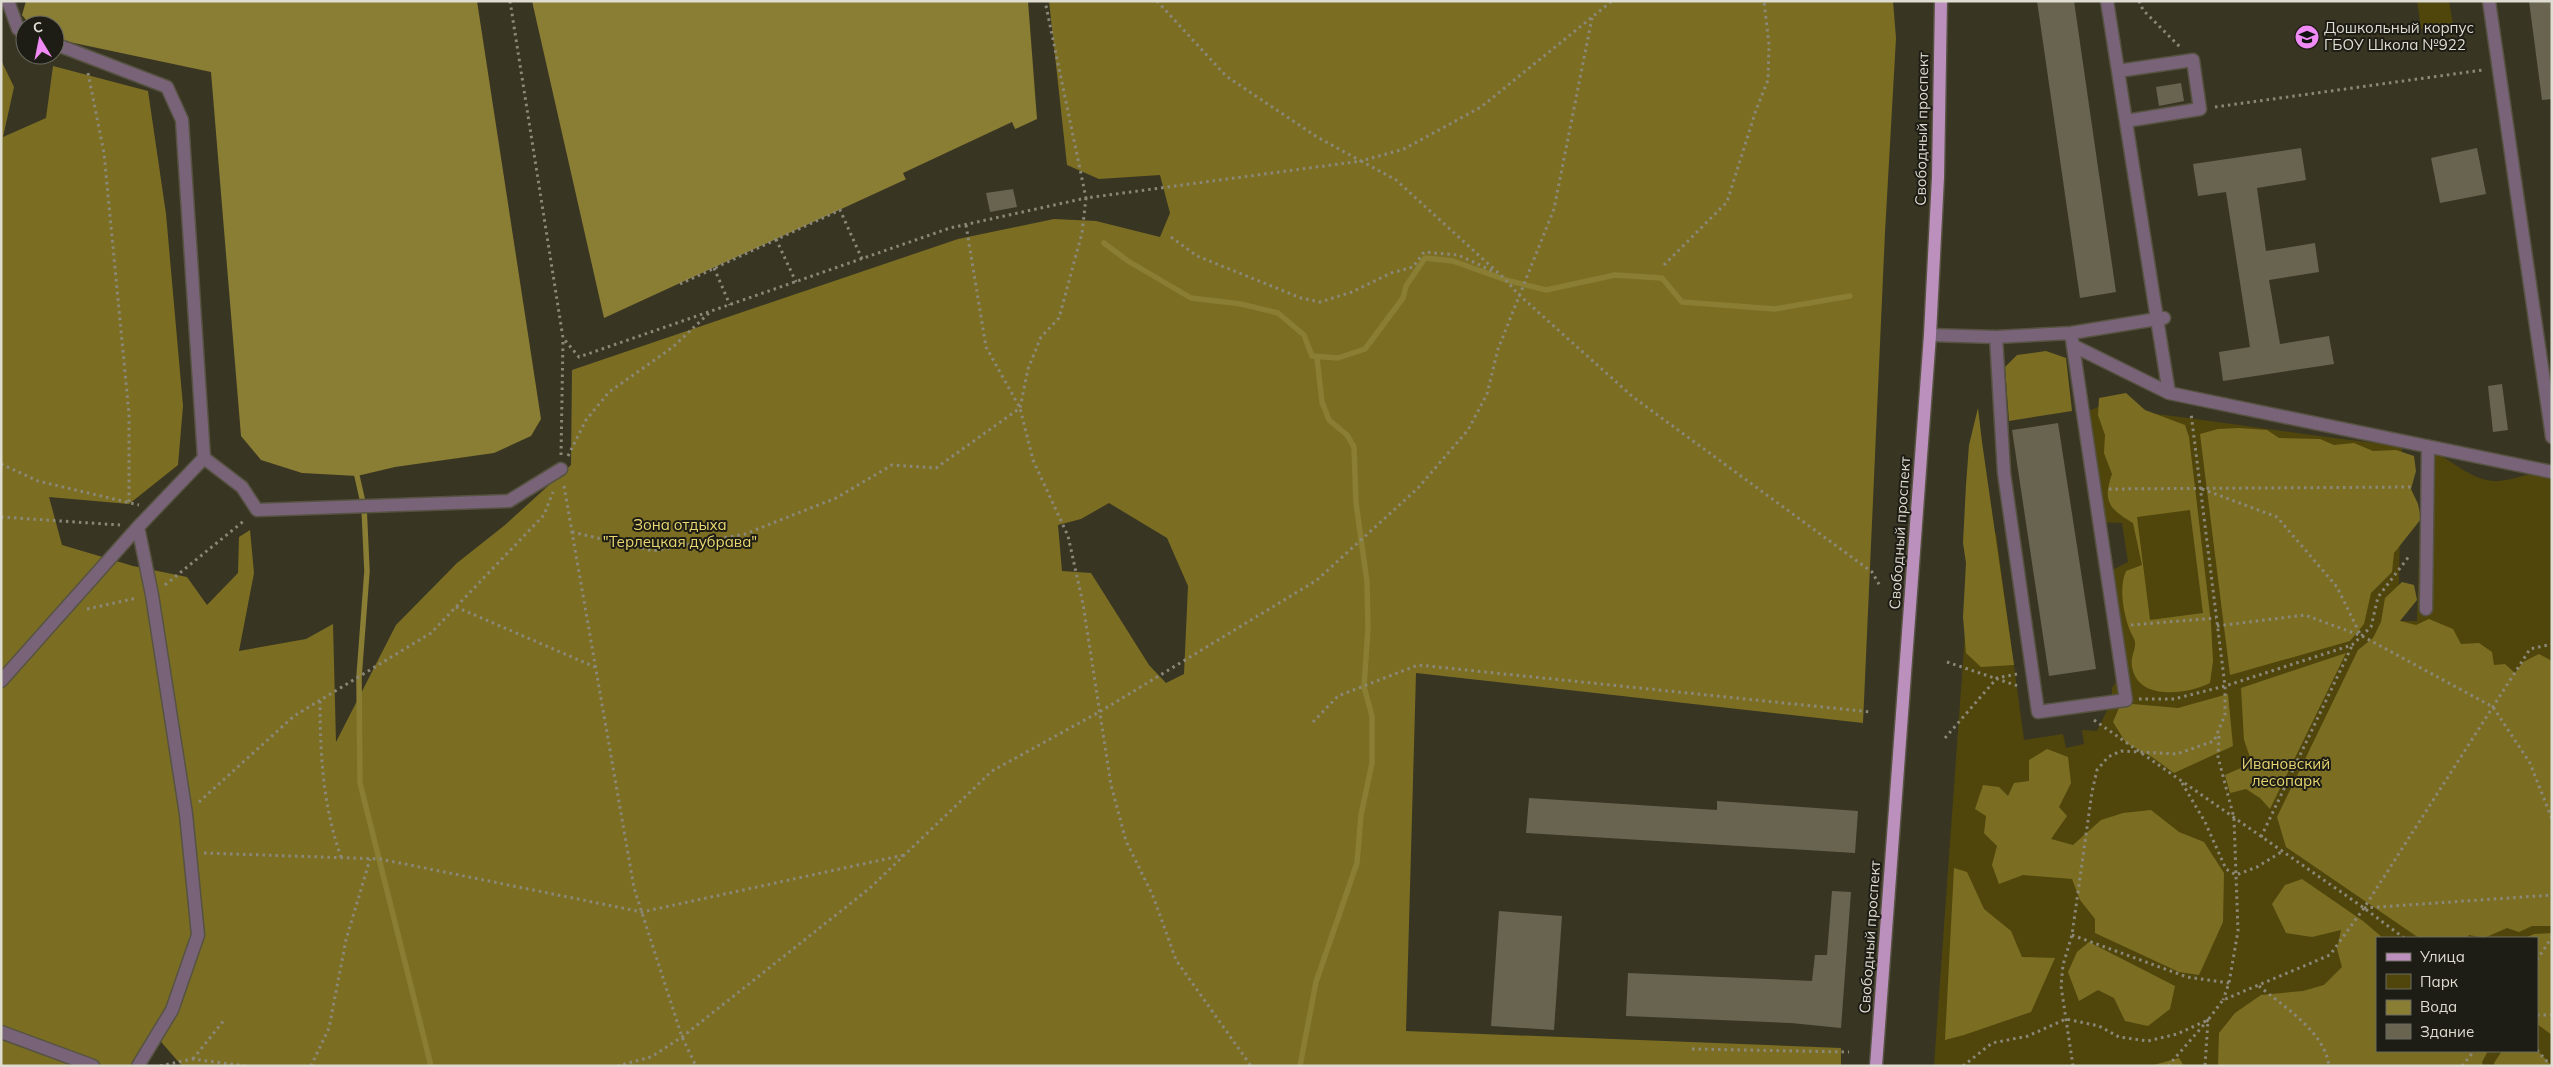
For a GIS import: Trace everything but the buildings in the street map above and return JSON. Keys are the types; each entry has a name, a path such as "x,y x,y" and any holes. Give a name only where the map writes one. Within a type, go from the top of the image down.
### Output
{"main road":[{"name":"Свободный проспект","path":"1876,1066 1930,335 1938,177 1940,1"}],"street":[{"path":"8,1 15,21"},
{"path":"2107,1 2161,318 2169,393"},
{"path":"2489,1 2552,437"},
{"path":"1,681 138,526 204,458 182,120 167,87 65,48"},
{"path":"2118,71 2193,60 2200,109 2126,120"},
{"path":"1930,335 1996,337 2072,333 2161,318"},
{"path":"1996,337 2004,473 2038,712 2126,700 2072,333"},
{"path":"2074,346 2169,393 2364,428 2428,447 2552,472"},
{"path":"2426,609 2428,447"},
{"path":"204,458 242,487 258,510 509,501 561,469"},
{"path":"138,526 152,595 186,814 198,935 172,1010 138,1066"},
{"path":"1,1032 93,1066"}],"path":[{"path":"510,1 564,338 561,469 595,667 634,888 682,1037 696,1066"},
{"path":"572,532 653,551 745,534 836,498 892,465 936,468 1020,408 1028,369 1041,338 1059,318 1070,283 1082,234 1086,198 1045,1"},
{"path":"1157,1 1226,76 1317,137 1396,180 1498,273 1518,294 1633,397 1872,572 1880,586"},
{"path":"564,338 579,357 966,225 1086,198 1361,161 1404,149 1481,107 1612,1"},
{"path":"1664,265 1727,202 1756,110 1768,80 1770,46 1764,1"},
{"path":"2139,1 2143,10 2193,60"},
{"path":"617,1066 651,1057 682,1037 870,888 992,771 1101,711 1317,580 1418,488 1468,430 1487,394 1498,349 1518,294 1554,209 1592,18"},
{"path":"84,55 105,163 129,414 129,504"},
{"path":"2200,109 2499,68"},
{"path":"680,284 840,210 862,259"},
{"path":"966,225 986,347 1020,408 1033,460 1068,536 1083,604 1111,784 1126,840 1153,896 1176,960 1251,1066"},
{"path":"1171,237 1197,256 1301,298 1320,302 1352,292 1391,274 1413,267 1424,252 1458,255 1498,273"},
{"path":"776,239 796,282"},
{"path":"714,268 730,305"},
{"path":"186,814 294,716 431,633 544,515 561,469 586,420 609,392 674,347 711,311"},
{"path":"2168,1066 2224,1000 2229,983 2238,931 2234,818 2218,757 2219,735 2225,715 2225,686 2190,398"},
{"path":"1,464 38,481 129,504 156,507"},
{"path":"2095,489 2428,487"},
{"path":"2200,488 2277,517 2337,587 2362,636"},
{"path":"60,614 152,595 258,510"},
{"path":"1,516 138,526"},
{"path":"2261,837 2352,646 2371,627 2378,597 2411,554"},
{"path":"456,607 595,667"},
{"path":"2217,626 2305,615 2362,636 2492,707 2530,763 2552,819"},
{"path":"2115,626 2216,618"},
{"path":"2224,1000 2330,955 2364,908 2530,649 2552,644"},
{"path":"2126,700 2174,699 2225,686 2352,646"},
{"path":"1947,662 2035,692"},
{"path":"1313,722 1338,696 1418,665 1872,712"},
{"path":"1945,738 1997,678 2032,670"},
{"path":"320,700 320,754 328,811 341,858"},
{"path":"2075,707 2283,851 2403,937"},
{"path":"2074,1066 2061,986 2063,965 2072,935 2092,792 2097,770 2108,757 2121,751 2142,754 2177,754 2214,741 2219,735"},
{"path":"2180,780 2205,822 2226,869 2236,875"},
{"path":"2236,875 2258,867 2283,851"},
{"path":"190,852 385,860 642,912 904,855"},
{"path":"311,1066 329,1028 346,940 372,859"},
{"path":"2364,908 2552,895"},
{"path":"2072,935 2187,977 2229,983"},
{"path":"2538,958 2552,937"},
{"path":"2259,985 2313,1031 2327,1052 2328,1066"},
{"path":"2538,1015 2552,1015"},
{"path":"192,1059 225,1019"},
{"path":"1963,1066 1992,1044 2028,1036 2066,1019 2099,1026 2120,1037 2148,1041 2176,1034 2208,1020"},
{"path":"2205,1066 2208,1020"},
{"path":"1692,1049 1849,1052"},
{"path":"2538,1051 2551,1066"},
{"path":"2462,1066 2473,1052"},
{"path":"160,1066 192,1059 246,1066"}],"green space":[{"name":"Зона отдыха \"Терлецкая дубрава\"","path":"1049,1 1893,1 1896,38 1885,232 1863,723 1416,673 1406,1031 1841,1048 1841,1066 182,1066 156,1036 138,1066 1,1066 1,60 14,87 3,137 46,118 53,66 148,91 166,214 183,406 178,465 129,504 49,497 62,545 133,566 187,577 207,605 238,573 239,537 250,530 254,573 239,651 306,639 333,624 336,742 396,625 457,563 505,525 571,465 572,370 958,239 1054,219 1096,221 1160,237 1170,213 1160,175 1099,179 1067,165","holes":["1109,503 1167,538 1188,586 1184,674 1166,683 1149,665 1091,573 1062,571 1058,525 1081,519"]},
{"path":"2417,1 2449,1 2453,24 2421,29"},
{"path":"2046,351 2066,358 2072,411 2009,421 2005,367 2017,355"},
{"path":"2126,393 2145,410 2185,425 2189,437 2211,623 2213,661 2210,683 2202,687 2181,692 2159,691 2149,689 2141,684 2135,676 2132,661 2135,642 2125,614 2123,584 2126,571 2142,565 2133,523 2114,509 2108,498 2112,474 2104,453 2105,435 2098,415 2099,398","holes":["2190,510 2203,613 2150,620 2137,517"]},
{"name":"Ивановский лесопарк","path":"2098,407 2402,446 2398,621 2417,621 2422,450 2440,456 2466,472 2484,480 2500,481 2552,471 2552,1066 1934,1066 1972,536 1996,533 2024,740 2063,734 2066,748 2084,744 2082,730 2097,731 2112,700 2112,688 2118,679 2107,573 2128,562 2122,523 2099,522 2084,413"},
{"path":"1978,408 2014,665 1981,667 1966,653 1963,617 1966,563 1963,543 1969,445"},
{"path":"2218,429 2267,430 2279,438 2320,439 2334,445 2354,443 2373,451 2396,450 2414,456 2416,471 2411,489 2418,504 2421,519 2394,553 2392,572 2371,593 2364,624 2350,641 2230,675 2200,434"},
{"path":"2402,582 2414,585 2417,600 2400,621 2416,625 2429,619 2453,629 2461,644 2479,643 2492,652 2494,665 2505,664 2515,673 2523,662 2539,654 2552,661 2552,926 2532,926 2519,932 2507,928 2486,937 2469,935 2468,937 2418,937 2286,847 2277,817 2358,650 2373,638 2381,622 2385,598"},
{"path":"2346,653 2270,809 2260,798 2246,789 2230,793 2225,775 2252,763 2244,740 2241,688"},
{"path":"2228,694 2233,746 2174,773 2152,757 2126,743 2113,722 2121,703 2178,708"},
{"path":"2047,749 2068,757 2071,783 2059,807 2067,816 2051,839 2073,845 2101,820 2123,813 2151,810 2179,832 2204,842 2224,873 2223,922 2199,975 2179,972 2095,933 2095,919 2080,900 2072,879 2023,875 1999,884 1992,865 1997,846 1984,833 1986,816 1975,809 1983,785 1999,787 2008,796 2014,783 2029,781 2029,760"},
{"path":"1954,868 1967,872 1984,909 2011,931 2022,957 2055,958 2031,1012 1945,1040"},
{"path":"2302,879 2363,921 2382,937 2376,937 2376,1052 2487,1052 2482,1062 2483,1066 2218,1066 2219,1033 2235,1013 2261,995 2303,991 2324,985 2342,967 2337,949 2341,930 2312,937 2286,933 2272,904 2285,885"},
{"path":"2552,933 2552,1035 2538,1025 2538,937 2527,937 2534,934"},
{"path":"2089,942 2175,986 2170,1009 2148,1026 2125,1021 2114,998 2098,990 2079,1001 2068,972 2077,952"},
{"path":"2538,1051 2552,1066 2495,1066 2494,1063 2501,1052"},
{"path":"2179,1058 2184,1066 2150,1066"}],"water":[{"path":"26,1 477,1 541,419 531,436 494,453 395,467 357,476 302,473 261,460 241,436 211,72 65,41 65,15 22,15"},
{"path":"532,1 1028,1 1037,119 604,318"}],"pier":[{"path":"1012,122 1016,131 907,182 903,173"}],"waterway":[{"path":"1104,243 1128,261 1191,298 1241,304 1278,313 1304,335 1312,356 1338,358 1365,349 1403,298 1406,286 1425,258 1453,261 1506,280 1546,290 1615,275 1662,278 1682,302 1775,309 1850,296"},
{"path":"1300,1066 1316,982 1357,863 1361,815 1372,763 1372,716 1364,687 1368,628 1367,582 1356,503 1354,447 1347,435 1329,420 1322,402 1317,358"},
{"path":"357,476 364,507 367,571 359,677 360,783 431,1066"}],"place":[{"name":"Дошкольный корпус ГБОУ Школа №922","path":"2307,37"}]}
